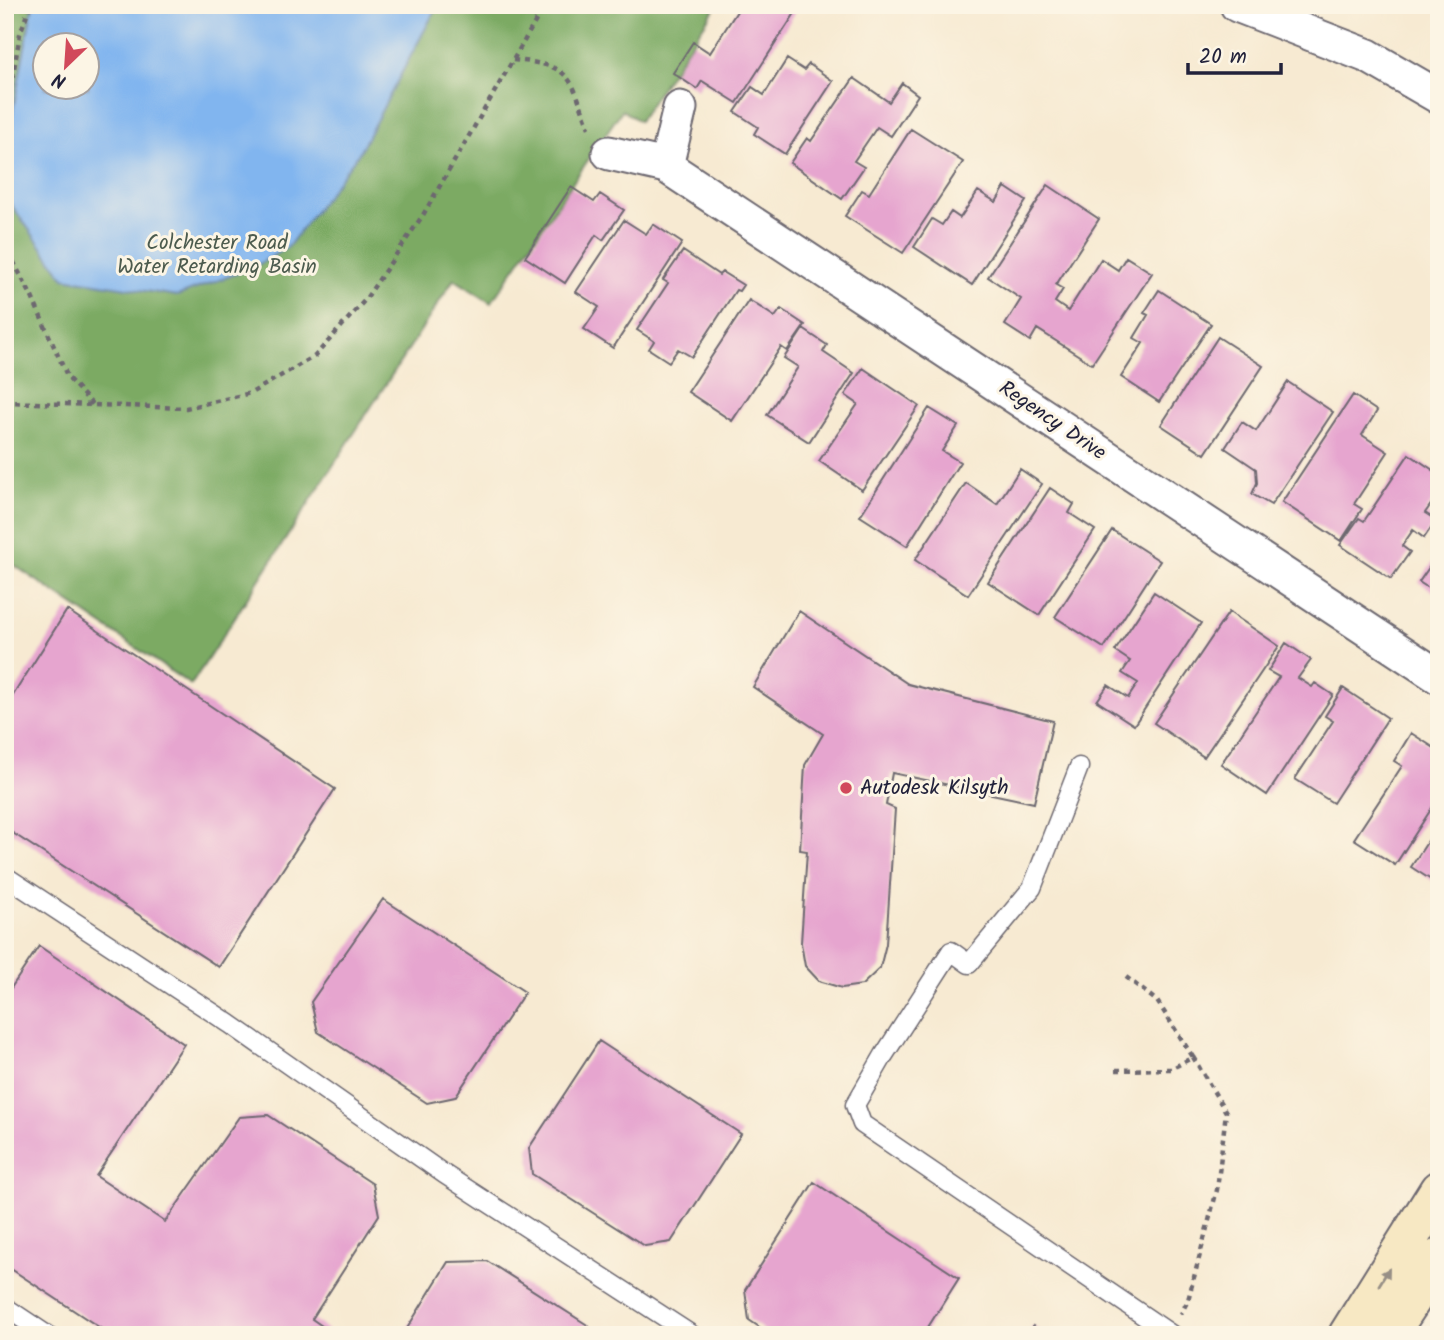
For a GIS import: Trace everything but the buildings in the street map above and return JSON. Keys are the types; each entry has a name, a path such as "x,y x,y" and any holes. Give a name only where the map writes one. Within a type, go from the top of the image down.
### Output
{"main road":[{"path":"1348,1335 1439,1190"},
{"path":"1388,1335 1439,1258"}],"street":[{"path":"1237,5 1368,56 1439,97"},
{"path":"666,166 680,108"},
{"name":"Regency Drive","path":"609,153 666,166 1439,677"}],"lane":[{"path":"1079,767 1032,888 969,964 951,951 855,1105 862,1124 1171,1334"},
{"path":"5,876 230,1024 444,1174 692,1335"},
{"path":"5,1307 47,1335"}],"path":[{"path":"30,5 20,34 9,98 5,160 10,255 32,296 68,378 94,405"},
{"path":"5,402 186,408 251,393 315,356 365,300 423,215 545,5"},
{"path":"513,60 540,62 562,70 575,89 594,141 609,153"},
{"path":"1126,976 1157,1001 1226,1112 1217,1190 1204,1245 1188,1300 1171,1334"},
{"path":"1116,1070 1171,1069 1193,1057"}],"green space":[{"name":"Colchester Road Water Retarding Basin","path":"5,5 717,5 639,121 622,110 491,303 454,279 191,685 5,559"}],"water":[{"path":"33,5 438,5 359,153 288,247 254,267 177,296 64,278 10,203 12,115"}],"place":[{"name":"Autodesk Kilsyth","path":"846,788"}]}
